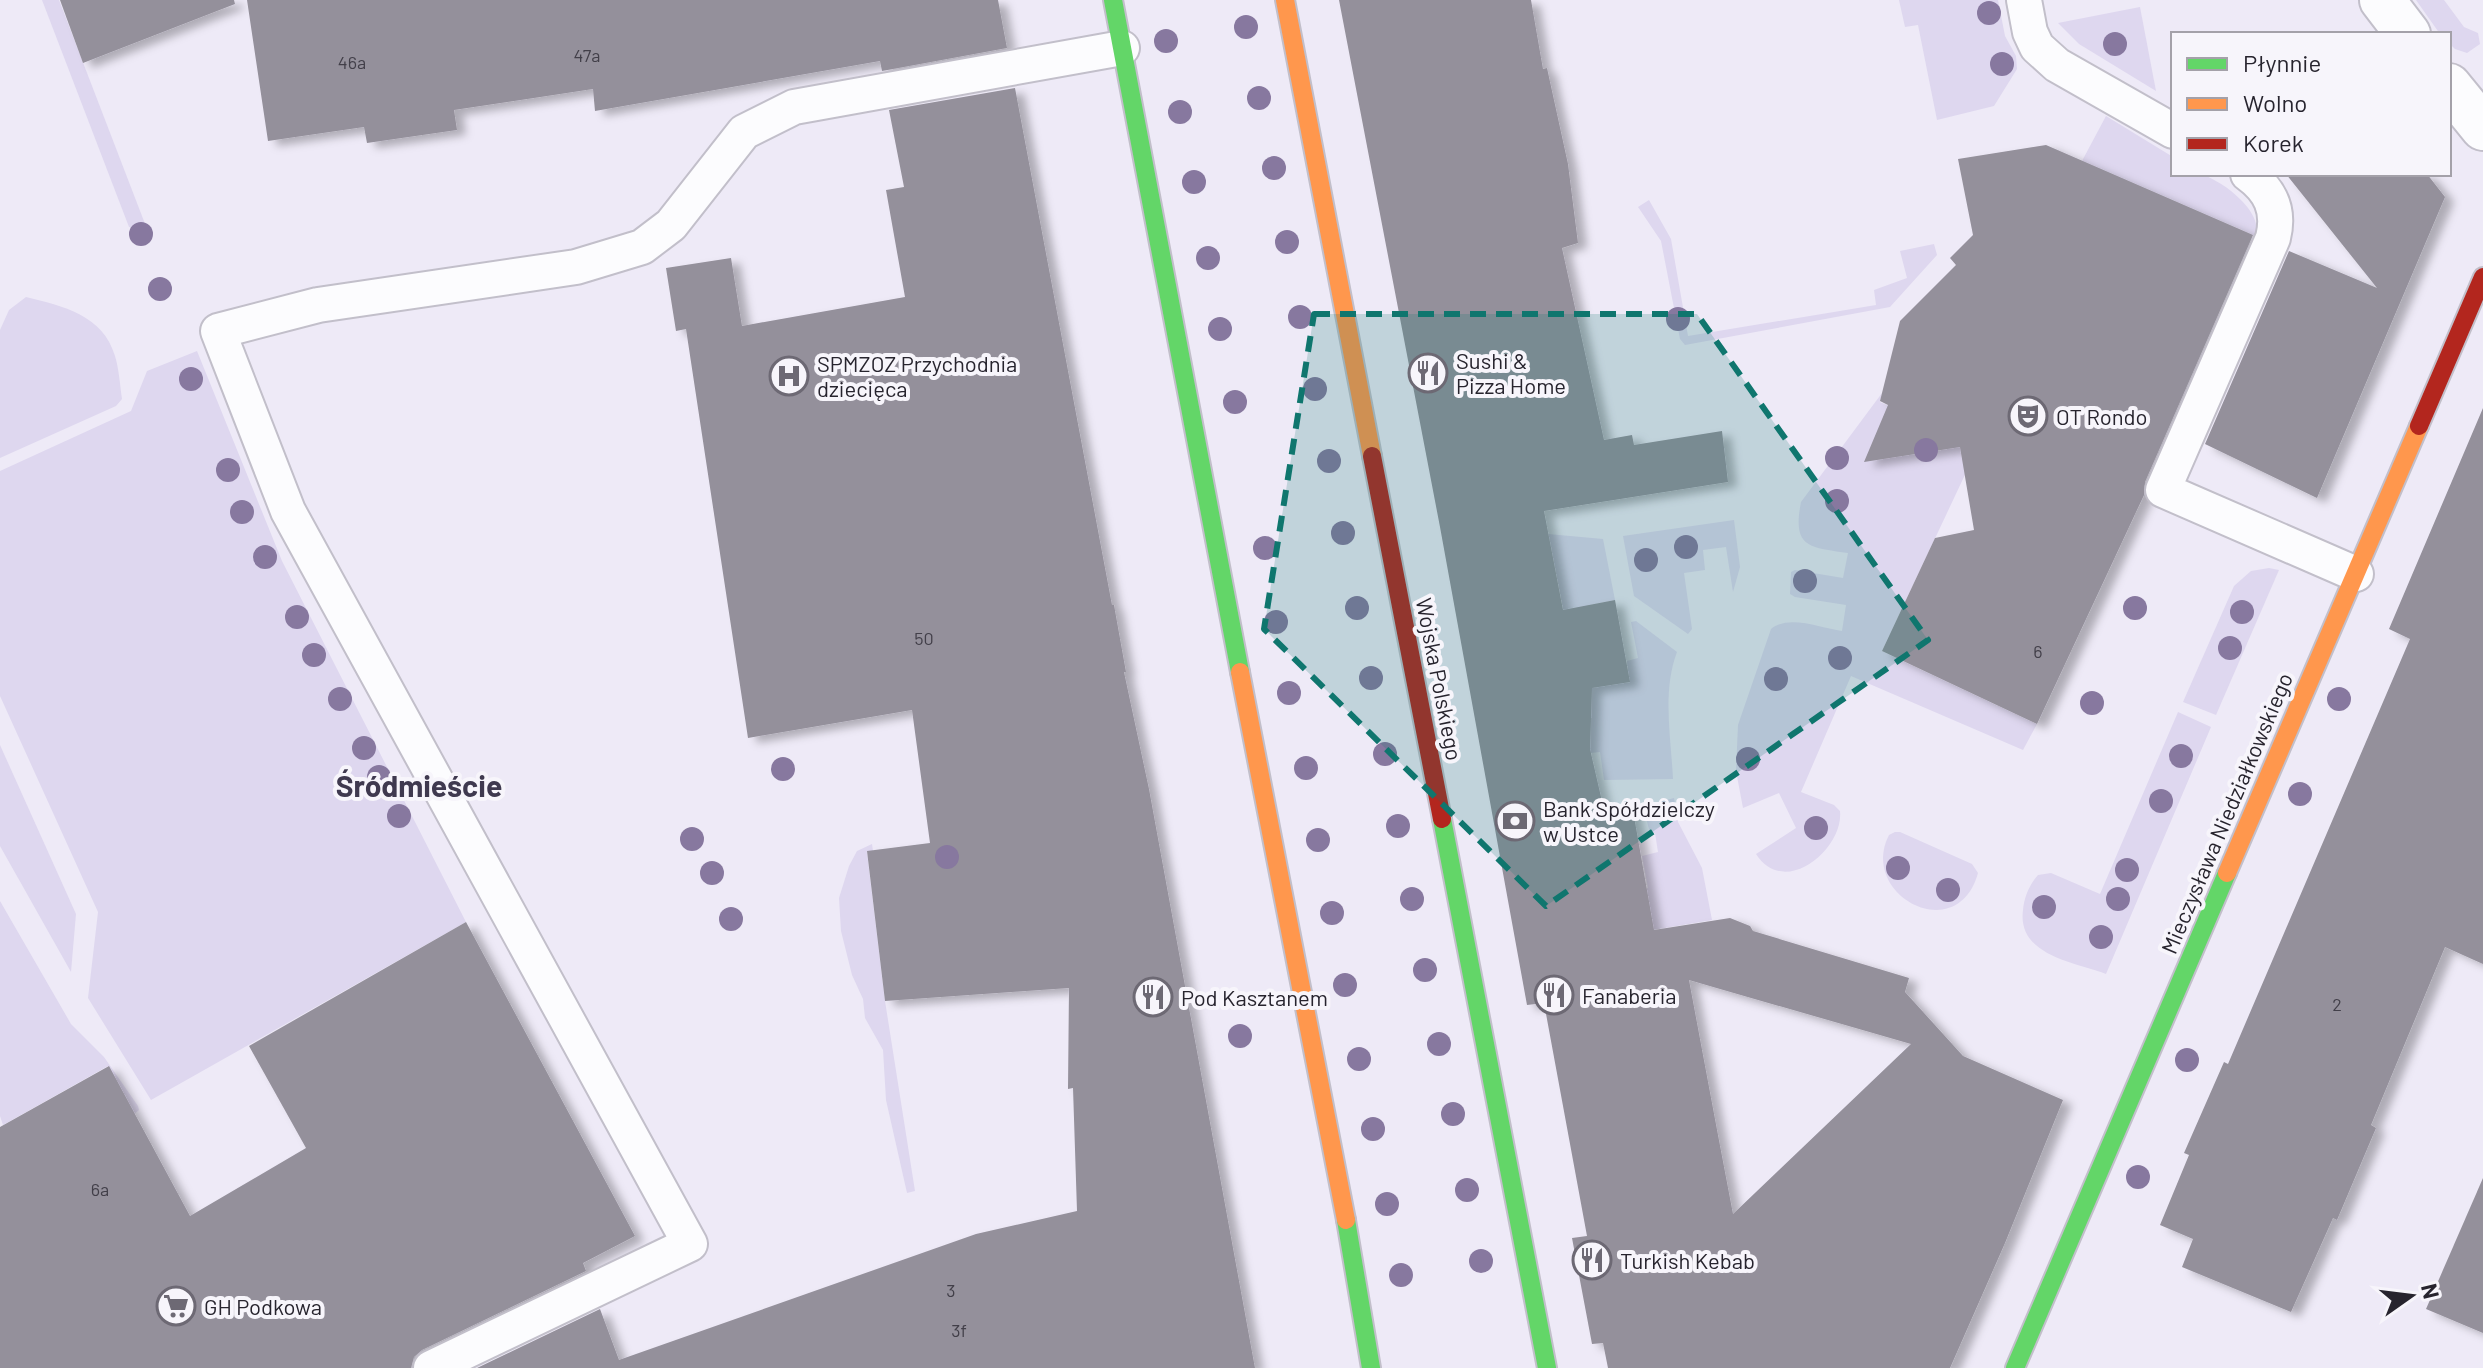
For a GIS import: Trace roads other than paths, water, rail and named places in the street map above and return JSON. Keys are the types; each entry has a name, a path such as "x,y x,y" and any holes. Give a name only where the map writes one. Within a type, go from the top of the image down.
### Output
{"street":[{"path":"1113,0 1350,1241 1371,1368"},
{"name":"Wojska Polskiego","path":"1285,0 1547,1368"},
{"path":"2382,0 2406,32"},
{"path":"2451,88 2483,128"},
{"name":"Mieczysława Niedziałkowskiego","path":"2015,1368 2483,277"}],"lane":[{"path":"2024,0 2030,32 2037,47 2057,65 2171,130"},
{"path":"431,1368 690,1244 288,511 218,331 318,305 576,267 614,257 642,247 671,225 744,132 794,107 1122,48"},
{"path":"2250,176 2266,189 2274,208 2276,224 2273,238 2163,490 2356,574"}],"place":[{"name":"Sushi & Pizza Home","path":"1428,373"},
{"name":"SPMZOZ Przychodnia dziecięca","path":"789,376"},
{"name":"OT Rondo","path":"2028,416"},
{"name":"Bank Spółdzielczy w Ustce","path":"1515,821"},
{"name":"Fanaberia","path":"1554,995"},
{"name":"Pod Kasztanem","path":"1153,997"},
{"name":"Turkish Kebab","path":"1592,1260"},
{"name":"GH Podkowa","path":"176,1306"}],"district":[{"name":"Śródmieście","path":"419,785"}]}
